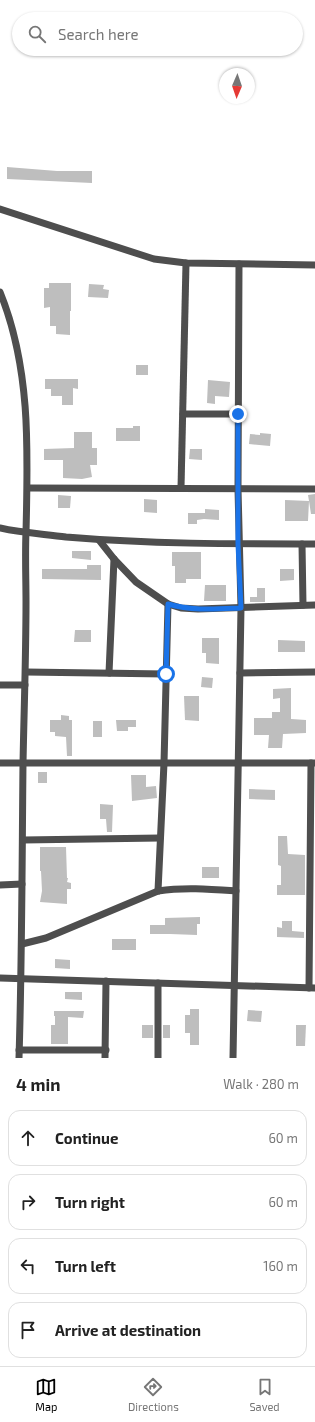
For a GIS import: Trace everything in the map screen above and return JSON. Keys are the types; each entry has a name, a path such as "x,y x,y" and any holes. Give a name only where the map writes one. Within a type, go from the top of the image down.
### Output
{"street":[{"path":"0,209 154,259 186,263 315,265"},
{"path":"181,488 186,263"},
{"path":"234,1058 241,608 238,544 239,264"},
{"path":"0,292 6,307 18,351 25,393 28,488 26,534 26,672 23,763 22,944 19,1054 106,1054 106,981"},
{"path":"183,414 238,414"},
{"path":"28,488 315,489"},
{"path":"0,528 26,534 99,540 164,543 315,544"},
{"path":"99,540 114,559 136,582 168,604 181,608 198,609 315,605"},
{"path":"302,544 303,606"},
{"path":"109,673 114,559"},
{"path":"158,891 164,763 168,604"},
{"path":"26,672 166,674"},
{"path":"240,673 315,672"},
{"path":"0,685 25,685"},
{"path":"0,763 313,763 312,988 0,978"},
{"path":"23,840 160,838"},
{"path":"0,885 22,884"},
{"path":"22,944 46,938 158,891 193,888 236,891"},
{"path":"158,983 158,1058"}],"building":[{"path":"7,167 57,171 92,171 92,183 7,179"},
{"path":"49,283 71,283 70,335 56,334 56,326 50,326 50,307 44,308 44,288 49,288"},
{"path":"89,284 104,285 103,289 109,290 108,298 88,297"},
{"path":"136,365 148,365 148,375 136,375"},
{"path":"45,379 78,379 78,389 73,388 73,405 62,405 62,396 51,396 51,389 45,389"},
{"path":"208,380 230,382 229,397 215,396 215,404 207,403"},
{"path":"133,426 140,426 140,441 116,441 116,428 133,428"},
{"path":"74,432 92,432 92,448 97,448 97,465 90,465 92,477 82,479 63,478 63,460 44,460 44,449 74,448"},
{"path":"260,433 271,434 270,446 249,444 250,434 260,435"},
{"path":"190,449 202,449 202,460 189,459"},
{"path":"315,494 315,514 311,514 308,495"},
{"path":"58,495 71,496 70,508 58,508"},
{"path":"144,499 157,500 157,513 144,512"},
{"path":"285,500 309,501 308,521 285,521"},
{"path":"205,509 219,510 219,520 204,519 197,520 197,524 188,524 188,513 205,513"},
{"path":"72,551 91,551 91,560 72,558"},
{"path":"172,552 201,552 201,579 186,579 186,583 175,583 175,566 172,566"},
{"path":"87,565 101,565 101,580 42,579 42,569 87,569"},
{"path":"280,569 294,569 294,580 280,581"},
{"path":"205,585 226,585 226,601 204,601"},
{"path":"257,588 265,588 265,602 250,602 250,597 257,597"},
{"path":"75,630 91,630 91,642 74,642"},
{"path":"202,638 219,638 219,664 206,663 206,653 202,653"},
{"path":"278,640 305,641 305,652 278,652"},
{"path":"202,677 213,678 212,688 201,687"},
{"path":"291,688 291,719 306,720 306,733 283,734 282,748 268,748 269,735 254,735 254,718 272,718 272,712 280,712 280,698 273,699 273,689"},
{"path":"184,696 199,696 199,721 185,720"},
{"path":"61,715 69,716 69,720 72,720 72,756 67,756 66,737 55,736 55,732 50,732 50,720 61,720"},
{"path":"116,720 136,720 136,727 128,727 128,731 117,731"},
{"path":"93,721 102,721 102,737 93,737"},
{"path":"38,772 47,772 47,783 38,783"},
{"path":"131,775 146,775 146,787 156,786 157,798 132,801"},
{"path":"249,789 275,790 275,800 249,799"},
{"path":"100,804 113,805 112,832 107,832 106,819 100,819"},
{"path":"278,836 287,836 288,854 305,855 305,895 277,895 277,885 281,885 281,866 278,865"},
{"path":"40,847 66,847 67,882 71,883 71,889 67,889 67,904 40,902 42,891"},
{"path":"202,867 219,867 219,878 202,878"},
{"path":"200,917 200,924 197,924 197,935 150,934 150,925 165,925 165,918"},
{"path":"282,921 292,921 292,931 304,932 304,938 277,937 277,927 282,928"},
{"path":"112,939 136,939 136,950 112,950"},
{"path":"55,959 70,960 70,969 55,968"},
{"path":"65,992 82,992 82,1000 65,999"},
{"path":"190,1009 199,1009 199,1045 190,1045 190,1033 185,1033 185,1015 190,1015"},
{"path":"248,1010 262,1011 261,1022 247,1021"},
{"path":"54,1011 84,1011 83,1018 68,1017 68,1044 51,1044 51,1025 55,1025"},
{"path":"142,1025 153,1025 153,1038 142,1038"},
{"path":"163,1025 170,1025 170,1038 163,1038"},
{"path":"296,1025 306,1025 305,1046 296,1046"}],"route":[{"path":"166,674 168,604 181,608 198,609 241,608 238,544 238,414"}]}
